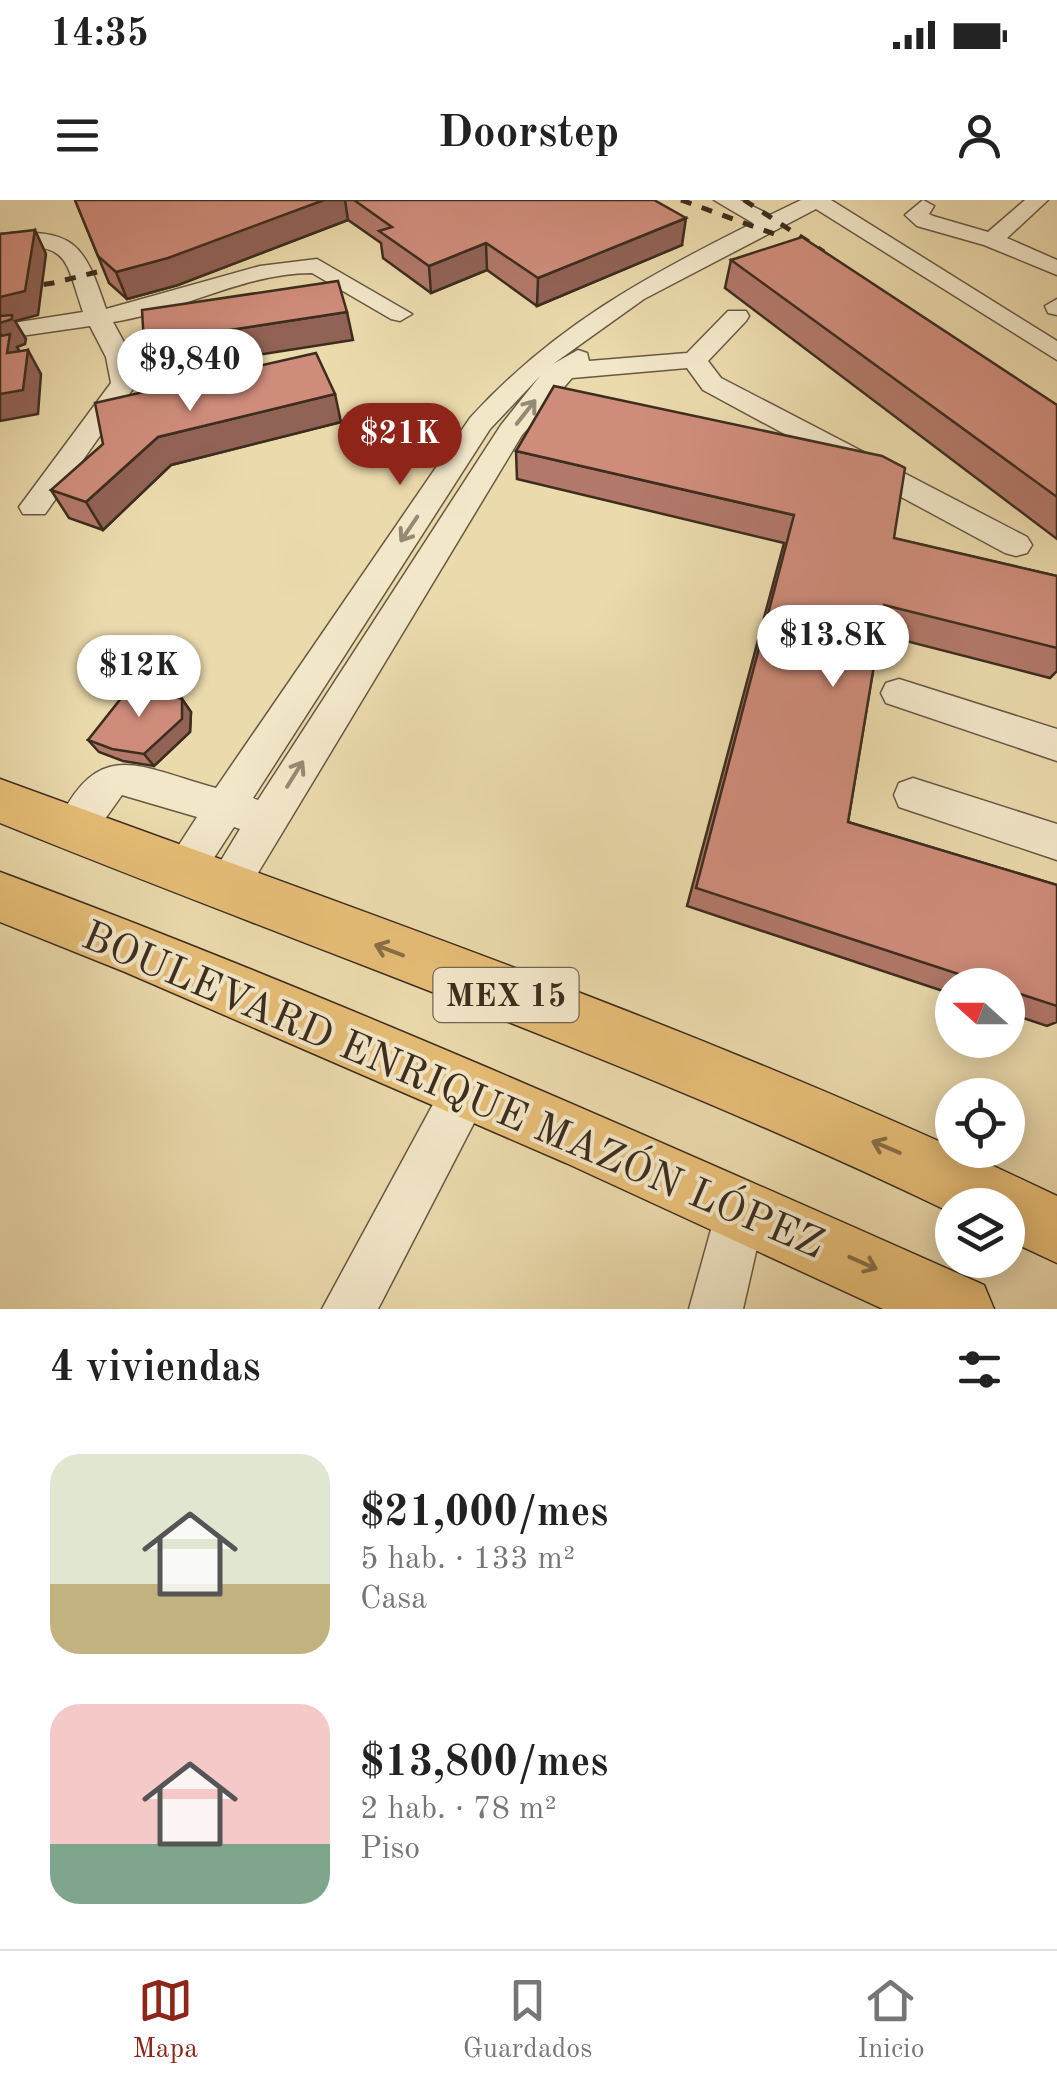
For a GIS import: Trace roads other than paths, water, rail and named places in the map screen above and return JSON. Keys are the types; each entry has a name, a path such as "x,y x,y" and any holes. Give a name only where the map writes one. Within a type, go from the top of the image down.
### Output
{"main road":[{"name":"MEX 15","path":"0,801 712,1074 902,1154 971,1188"},
{"name":"BOULEVARD ENRIQUE MAZÓN LÓPEZ","path":"6,909 140,951 740,1208 960,1309"},
{"name":"MEX 15","path":"1025,1215 1057,1230"}],"street":[{"path":"724,200 769,223"},
{"path":"205,879 224,805 480,424 523,373 650,284 706,252 738,242 817,200 1057,352"},
{"path":"992,240 1038,200"},
{"path":"1010,224 920,203 916,215 992,240 1057,268"},
{"path":"0,241 31,239 57,246 75,257 97,318 124,362 124,383 34,507"},
{"path":"205,879 267,820 511,431 542,392 622,325 723,260 738,242"},
{"path":"0,332 127,314 260,273 300,266 317,266 400,314"},
{"path":"523,373 694,360 737,316"},
{"path":"694,360 711,394 1016,546"},
{"path":"899,694 1057,745"},
{"path":"74,830 110,782 120,778 267,820"},
{"path":"914,795 1057,842"},
{"path":"350,1309 467,1090"},
{"path":"716,1309 740,1208"}],"railway":[{"path":"681,200 780,236"},
{"path":"744,200 824,252"},
{"path":"0,291 53,283 129,264"}]}
